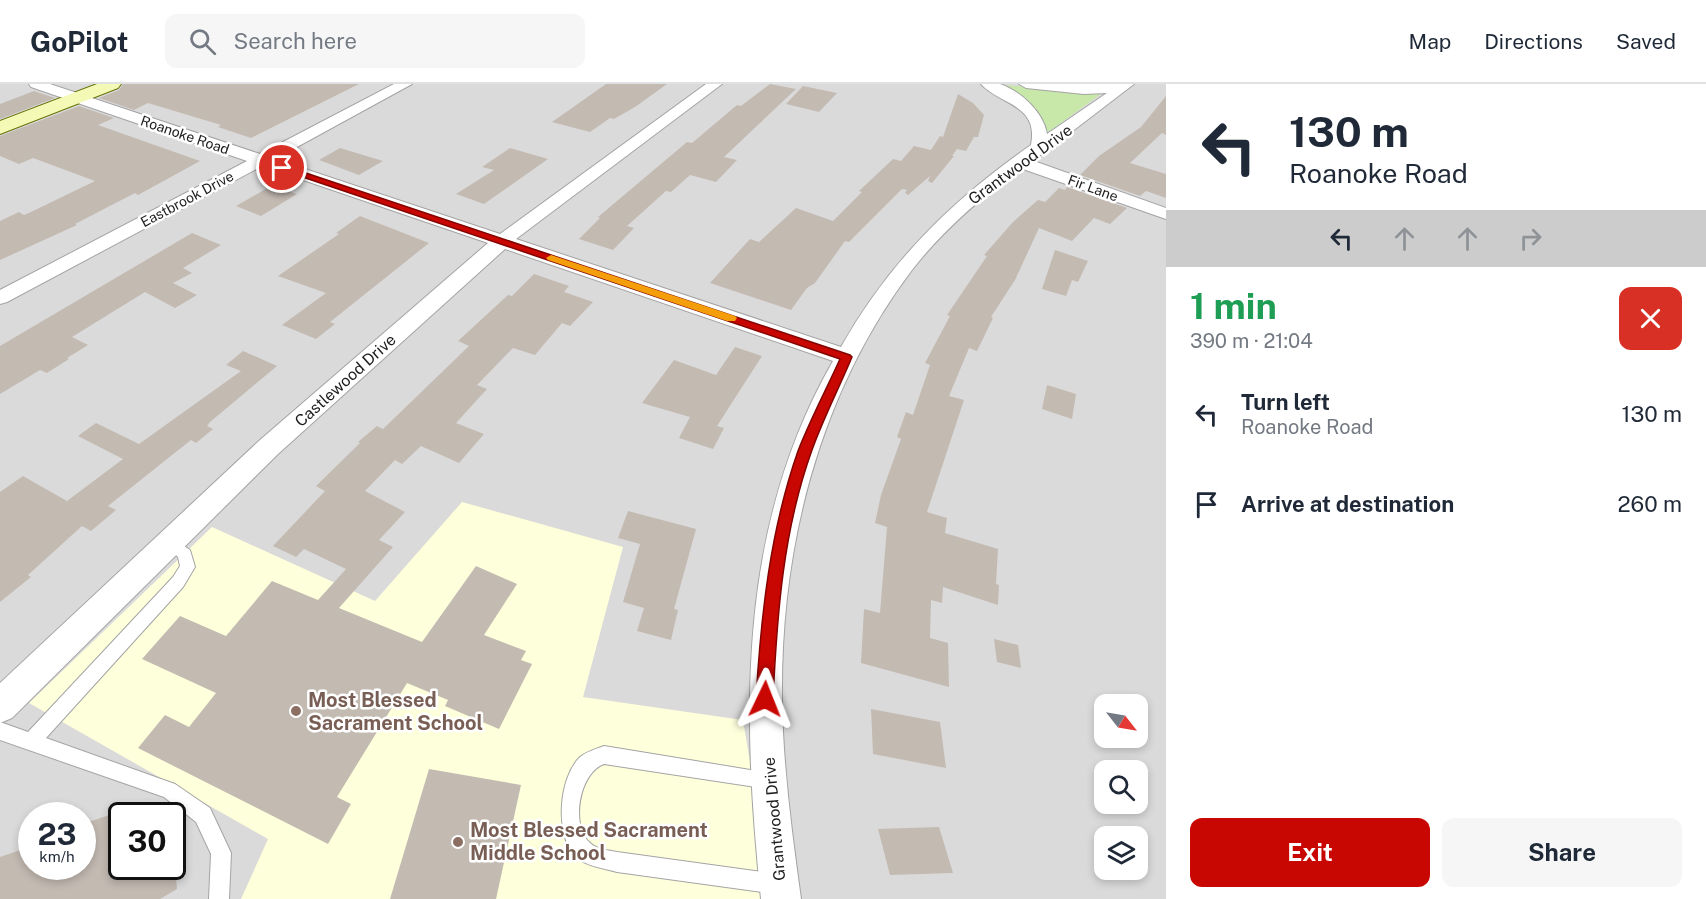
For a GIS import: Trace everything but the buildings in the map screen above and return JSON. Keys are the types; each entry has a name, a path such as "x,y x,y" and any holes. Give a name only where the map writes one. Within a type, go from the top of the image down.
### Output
{"main road":[{"path":"0,128 112,84"}],"street":[{"name":"Roanoke Road","path":"36,84 846,357"},
{"name":"Eastbrook Drive","path":"0,298 405,84"},
{"name":"Castlewood Drive","path":"0,706 269,447 502,241 715,84"},
{"path":"988,84 1016,100 1032,114 1041,134 1029,156"},
{"path":"1026,84 1084,90 1126,85"},
{"name":"Grantwood Drive","path":"780,892 769,780 765,699 767,640 772,584 781,538 805,451 846,357 871,315 925,244 967,202 1126,85"},
{"name":"Fir Lane","path":"1029,156 1166,214"}],"lane":[{"path":"31,742 178,582 188,567 187,560 185,554 169,542"},
{"path":"0,731 169,790 203,815 221,853 219,899"},
{"path":"769,780 604,755 590,760 582,768 575,782 571,823 573,837 582,849 592,856 780,892"}],"shaded area":[{"path":"0,84 1166,84 1166,899 0,899"},
{"path":"462,502 623,547 583,697 743,720 773,899 241,899 268,839 29,703 212,527 375,601"}],"green space":[{"path":"992,84 1102,93 1050,131 1045,131"}],"slow traffic":[{"path":"551,258 731,318"}],"place":[{"name":"Most Blessed Sacrament School","path":"296,711"},
{"name":"Most Blessed Sacrament Middle School","path":"458,842"}],"route":[{"path":"282,168 846,357 805,451 781,538 772,584 765,699"}]}
